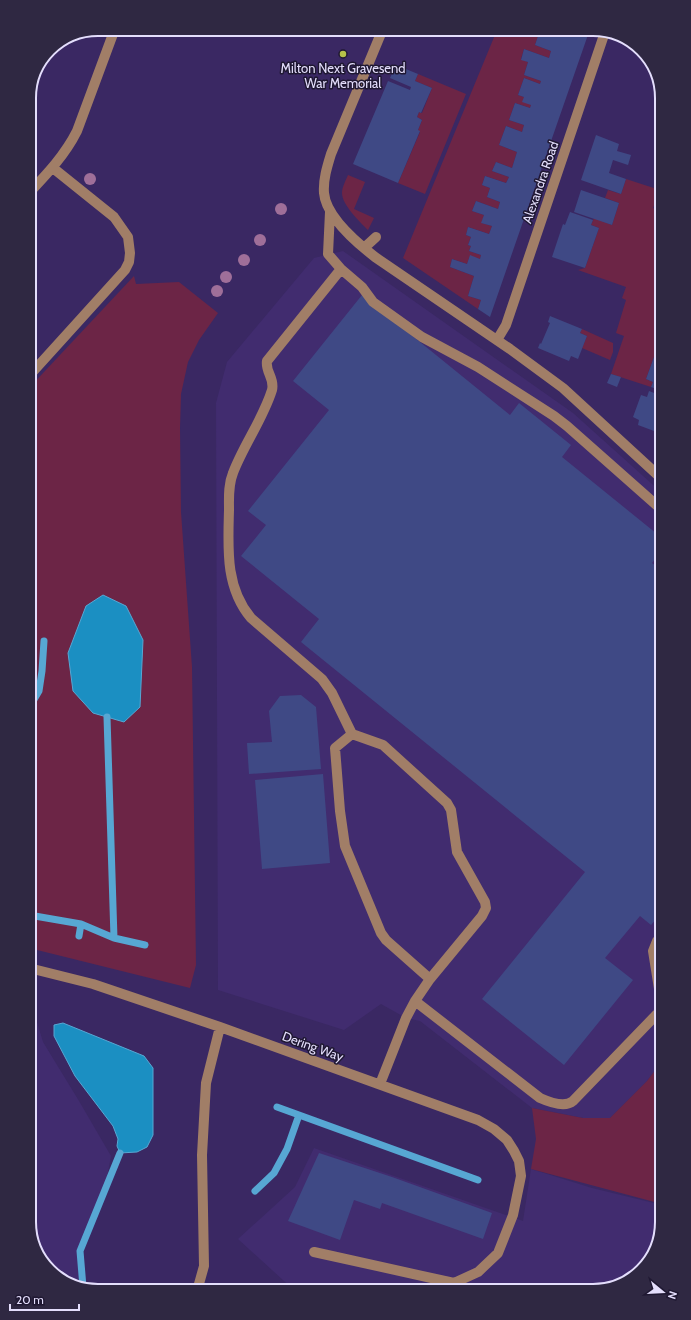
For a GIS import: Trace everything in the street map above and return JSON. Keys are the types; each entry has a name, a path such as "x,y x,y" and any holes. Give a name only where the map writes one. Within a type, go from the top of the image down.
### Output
{"street":[{"path":"36,186 53,168 70,146 77,132 112,36"},
{"path":"380,36 331,154 327,168 324,182 324,194 330,212 328,254 341,269 362,287 373,302 422,337 478,367 558,420 655,504"},
{"name":"Alexandra Road","path":"497,340 506,325 603,37"},
{"path":"36,368 124,270 129,262 130,252 128,237 114,217 53,168"},
{"path":"330,212 349,234 364,248 497,340 563,388 655,472"},
{"path":"364,248 376,237"},
{"path":"341,269 266,361 272,380 272,390 232,474 227,550 230,573 235,591 239,601 251,618 322,679 332,693 352,734 383,745 447,803 451,810 457,852 485,902 486,908 482,916 430,980 415,1001 406,1018 380,1084"},
{"path":"352,734 335,748 340,810 345,846 381,933 386,940 430,980"},
{"path":"655,946 652,955 655,970"},
{"name":"Dering Way","path":"36,970 93,984 220,1027 478,1120 491,1126 503,1136 514,1151 521,1168 520,1184 513,1215 498,1252 478,1272 454,1283 314,1252"},
{"path":"415,1001 540,1098 549,1102 567,1104 573,1101 655,1016"},
{"path":"199,1284 204,1266 202,1155 206,1083 220,1027"}],"shaded area":[{"path":"495,36 538,36 535,45 551,51 549,58 524,49 521,59 528,62 524,75 541,81 540,84 524,78 518,95 524,97 531,105 530,108 515,103 509,120 524,125 522,132 506,126 499,145 517,152 512,168 496,162 492,171 509,177 506,183 485,176 482,185 490,188 487,197 500,202 498,209 476,201 472,211 484,215 482,223 492,226 489,234 468,227 466,235 471,237 468,245 471,246 469,251 481,255 480,259 470,256 467,264 452,259 450,267 474,276 468,296 481,300 478,309 403,258"},
{"path":"418,74 466,94 425,194 398,183 420,132 418,130 422,120 417,117 419,112 422,113 432,88 415,81"},
{"path":"348,175 365,182 354,209 374,218 368,230 352,213 343,198 343,188"},
{"path":"626,179 655,188 655,203 653,208 655,209 655,357 646,379 653,382 651,387 611,374 624,336 616,333 626,300 622,298 626,287 578,270 585,268 599,228 591,225 594,218 612,225 619,203 605,198 608,190 621,194"},
{"path":"343,251 573,413 655,487 655,1070 647,1081 610,1118 583,1118 532,1108 420,1021 406,1018 381,1004 344,1030 218,990 216,403 227,362 314,258"},
{"path":"134,276 136,284 179,282 218,313 199,340 188,362 181,394 181,512 192,667 196,965 190,988 36,950 36,381"},
{"path":"582,329 613,343 613,352 610,360 582,348 587,336 580,333"},
{"path":"36,1019 43,1042 111,1156 104,1193 80,1251 83,1282 71,1278 54,1266 44,1253 37,1234"},
{"path":"655,1070 655,1202 531,1169 536,1139 532,1108 583,1118 610,1118 647,1081"},
{"path":"314,1148 523,1221 531,1169 592,1188 655,1203 654,1234 645,1256 634,1269 624,1276 605,1283 287,1284 238,1239 295,1187"}],"water":[{"path":"103,595 126,606 143,640 140,707 124,722 93,713 73,691 68,653 86,606"},
{"path":"63,1023 144,1056 153,1068 153,1135 147,1147 137,1152 120,1153 117,1146 118,1139 113,1126 75,1076 54,1036 54,1025"}],"building":[{"path":"538,36 588,36 490,317 478,309 481,300 468,296 474,276 450,267 452,259 467,264 470,255 480,259 481,255 469,251 471,246 468,245 471,237 466,235 468,227 489,234 492,226 481,223 484,215 472,211 476,201 498,209 500,202 487,197 490,188 482,185 485,176 506,183 509,177 492,171 496,162 512,168 517,152 499,145 506,126 522,132 524,125 509,120 515,103 530,108 531,105 522,102 524,97 518,95 524,78 540,84 541,81 524,75 528,62 521,60 524,49 549,58 551,51 535,45"},
{"path":"396,65 418,74 415,81 432,88 421,113 419,112 417,117 422,120 418,130 420,131 398,183 353,164 388,81 410,90 411,87 390,78"},
{"path":"596,135 619,144 617,151 631,155 628,165 613,160 609,173 626,179 621,194 581,180"},
{"path":"581,190 619,203 612,225 574,212"},
{"path":"570,212 593,220 591,225 599,228 585,268 552,257 563,224 565,225"},
{"path":"362,295 510,415 519,403 571,445 562,457 655,532 655,559 652,563 655,565 655,920 651,925 640,916 605,958 633,980 564,1065 482,999 585,872 301,642 319,619 241,556 266,525 248,511 329,410 293,381"},
{"path":"550,316 582,329 580,333 587,336 578,359 571,356 569,361 538,348 550,323 548,322"},
{"path":"654,357 655,388 651,387 653,382 646,379"},
{"path":"611,374 621,377 617,387 607,383"},
{"path":"649,391 655,393 655,431 638,425 639,420 633,417 641,395 647,397"},
{"path":"301,695 316,707 321,769 249,774 247,743 272,742 269,711 280,696"},
{"path":"323,774 330,863 262,869 255,780"},
{"path":"319,1153 392,1177 492,1213 483,1239 382,1203 380,1209 354,1200 340,1240 288,1221"}],"waterway":[{"path":"36,696 39,691 42,671 44,641"},
{"path":"107,717 114,938"},
{"path":"36,916 81,924 114,938 145,945"},
{"path":"79,936 81,924"},
{"path":"277,1107 478,1180"},
{"path":"255,1191 274,1173 287,1149 299,1115"},
{"path":"83,1282 80,1251 120,1153"}],"place":[{"name":"Milton Next Gravesend War Memorial","path":"343,54"}]}
